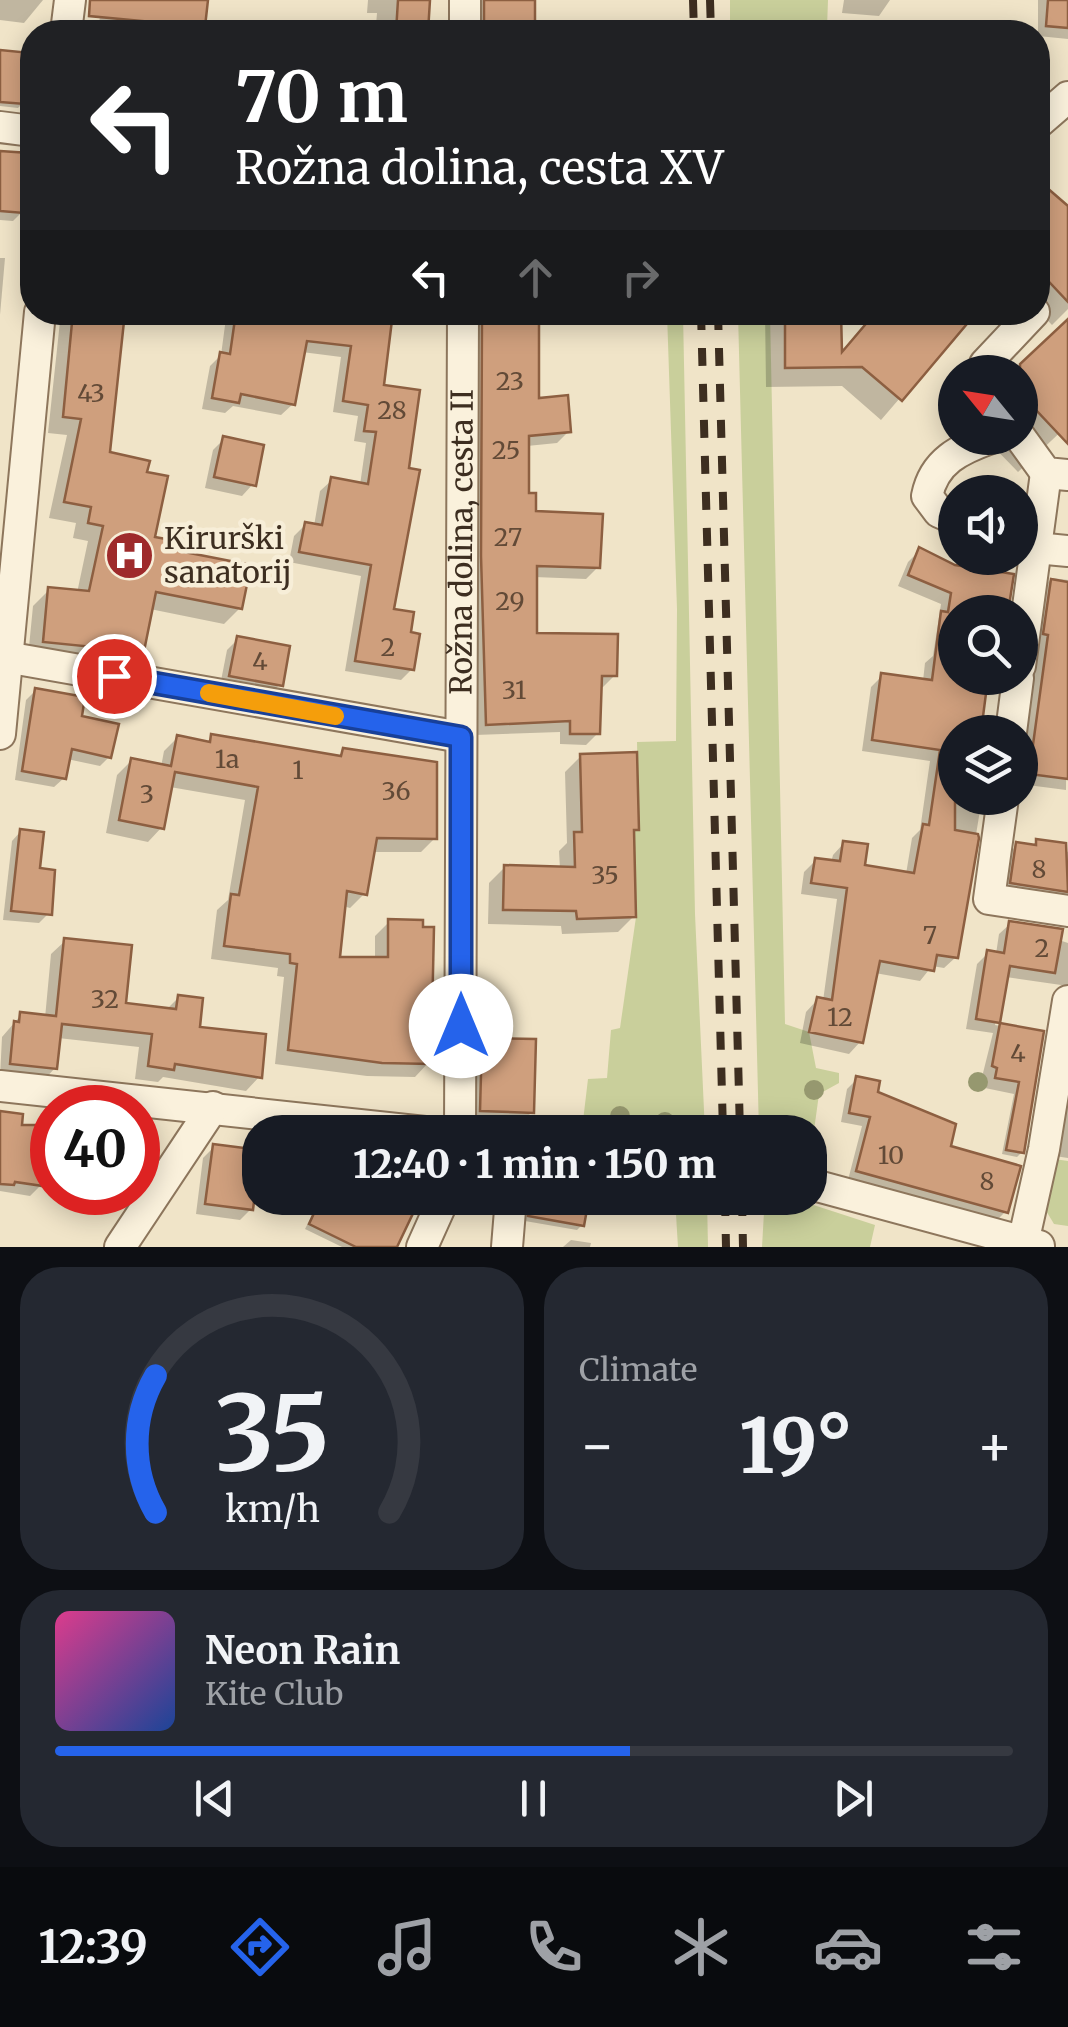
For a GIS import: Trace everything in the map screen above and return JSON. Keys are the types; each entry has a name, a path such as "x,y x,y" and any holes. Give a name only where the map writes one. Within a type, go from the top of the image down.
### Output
{"street":[{"path":"0,734 4,657 39,325"},
{"name":"Rožna dolina, cesta II","path":"460,1115 463,325"},
{"path":"994,355 1022,325"},
{"path":"938,512 927,496 930,476 952,455"},
{"path":"1038,455 1057,474 1038,541"},
{"path":"1038,548 1068,552"},
{"path":"4,657 461,737"},
{"path":"1001,815 990,899 1068,911"},
{"path":"827,1188 1033,1245 1068,1001"},
{"path":"0,1086 275,1115"},
{"path":"120,1247 213,1108"},
{"path":"422,1247 436,1215"},
{"path":"507,1247 509,1215"}],"green space":[{"path":"730,0 828,0 827,20 730,20"},
{"path":"667,325 683,325 695,914 704,1115 584,1115 588,1079 607,1078 611,1030 620,1028 636,917 637,742 676,741 677,609"},
{"path":"738,325 770,325 785,1024 809,1032 816,1068 839,1073 839,1083 819,1094 816,1115 759,1115"},
{"path":"1054,1159 1068,1161 1068,1226 1054,1224 1045,1209"},
{"path":"827,1209 875,1225 870,1247 762,1247 764,1215 827,1215"},
{"path":"676,1215 707,1215 708,1247 678,1247"}],"building":[{"path":"90,0 208,0 206,20 89,16"},
{"path":"398,0 430,0 429,20 397,20"},
{"path":"484,0 535,0 535,20 484,20"},
{"path":"1048,0 1068,0 1068,28 1050,26 1050,20 1046,20"},
{"path":"0,50 20,52 20,104 0,102"},
{"path":"0,151 20,152 20,213 0,211"},
{"path":"1050,190 1068,206 1068,302 1050,283"},
{"path":"1068,319 1068,444 1038,412 1038,355 1030,355"},
{"path":"72,325 124,325 110,452 150,461 147,472 168,476 155,537 166,539 164,548 251,565 242,609 156,592 142,661 103,653 104,648 43,642 48,587 89,591 103,526 88,523 91,507 64,502 81,419 63,417"},
{"path":"234,325 391,325 384,385 420,390 409,468 420,470 394,609 414,612 411,632 420,634 414,670 355,661 371,565 299,552 305,522 322,525 331,477 368,484 376,432 364,431 368,405 343,401 351,346 307,341 295,405 241,394 239,403 212,398 220,352 230,354"},
{"path":"482,325 539,325 539,398 568,395 571,432 529,436 529,493 536,493 536,511 603,514 600,568 537,566 537,633 618,634 617,676 602,676 600,734 570,734 570,721 486,725 481,556"},
{"path":"785,325 841,325 842,352 865,325 966,325 902,401 862,367 785,368"},
{"path":"223,436 264,445 256,486 214,477"},
{"path":"919,547 938,556 938,575 1014,575 1011,595 951,595 908,575"},
{"path":"1051,579 1068,582 1068,779 1038,775 1037,715 1048,635 1043,634"},
{"path":"938,634 938,695 986,695 983,715 938,715 938,750 872,740 881,673 932,680"},
{"path":"237,636 290,646 283,686 229,676"},
{"path":"35,688 85,697 82,716 119,724 111,758 72,749 66,779 22,771"},
{"path":"211,734 341,756 343,748 437,762 437,839 377,838 367,895 347,891 340,957 388,957 388,919 423,920 423,927 434,927 431,1064 382,1063 288,1050 297,964 290,963 290,954 224,946 231,894 239,895 258,787 175,772 164,829 119,820 131,758 171,766 177,735 210,742"},
{"path":"637,752 636,917 577,919 576,911 503,910 504,865 575,867 574,832 582,832 580,754"},
{"path":"938,764 938,815 955,815 955,830 978,834 979,838 958,958 937,955 934,971 880,961 863,1043 809,1032 817,997 832,1000 847,888 811,883 815,858 840,861 843,841 868,844 865,865 914,873 923,824 929,825"},
{"path":"20,829 44,832 40,868 55,870 52,915 11,911"},
{"path":"1036,839 1066,843 1068,892 1010,883 1016,842 1036,845"},
{"path":"1009,921 1063,929 1055,973 1010,966 1000,1023 976,1019 987,950 1004,953"},
{"path":"64,938 132,945 126,1003 176,1009 178,995 203,998 200,1027 266,1034 262,1078 175,1064 174,1070 148,1066 152,1034 62,1024 57,1069 10,1064 14,1021 19,1022 20,1012 56,1016"},
{"path":"1000,1023 1044,1031 1024,1153 1006,1150 1019,1082 995,1078 997,1068 992,1066"},
{"path":"482,1038 536,1039 534,1113 480,1111"},
{"path":"856,1076 880,1081 878,1092 956,1124 951,1146 1021,1166 1008,1213 856,1171 870,1117 849,1113"},
{"path":"0,1111 23,1114 22,1125 30,1125 30,1184 0,1184"},
{"path":"213,1144 242,1148 242,1209 205,1204"},
{"path":"313,1215 412,1215 397,1247 356,1247 309,1224"},
{"path":"528,1215 586,1215 584,1226"}],"railway":[{"path":"693,0 694,20"},
{"path":"710,0 711,20"},
{"path":"701,325 723,1115"},
{"path":"718,325 740,1115"},
{"path":"725,1215 726,1247"},
{"path":"742,1215 743,1247"}],"slow traffic":[{"path":"209,693 335,716"}],"place":[{"name":"Kirurški sanatorij","path":"129,556"}],"route":[{"path":"114,676 461,737 461,1026"}]}
